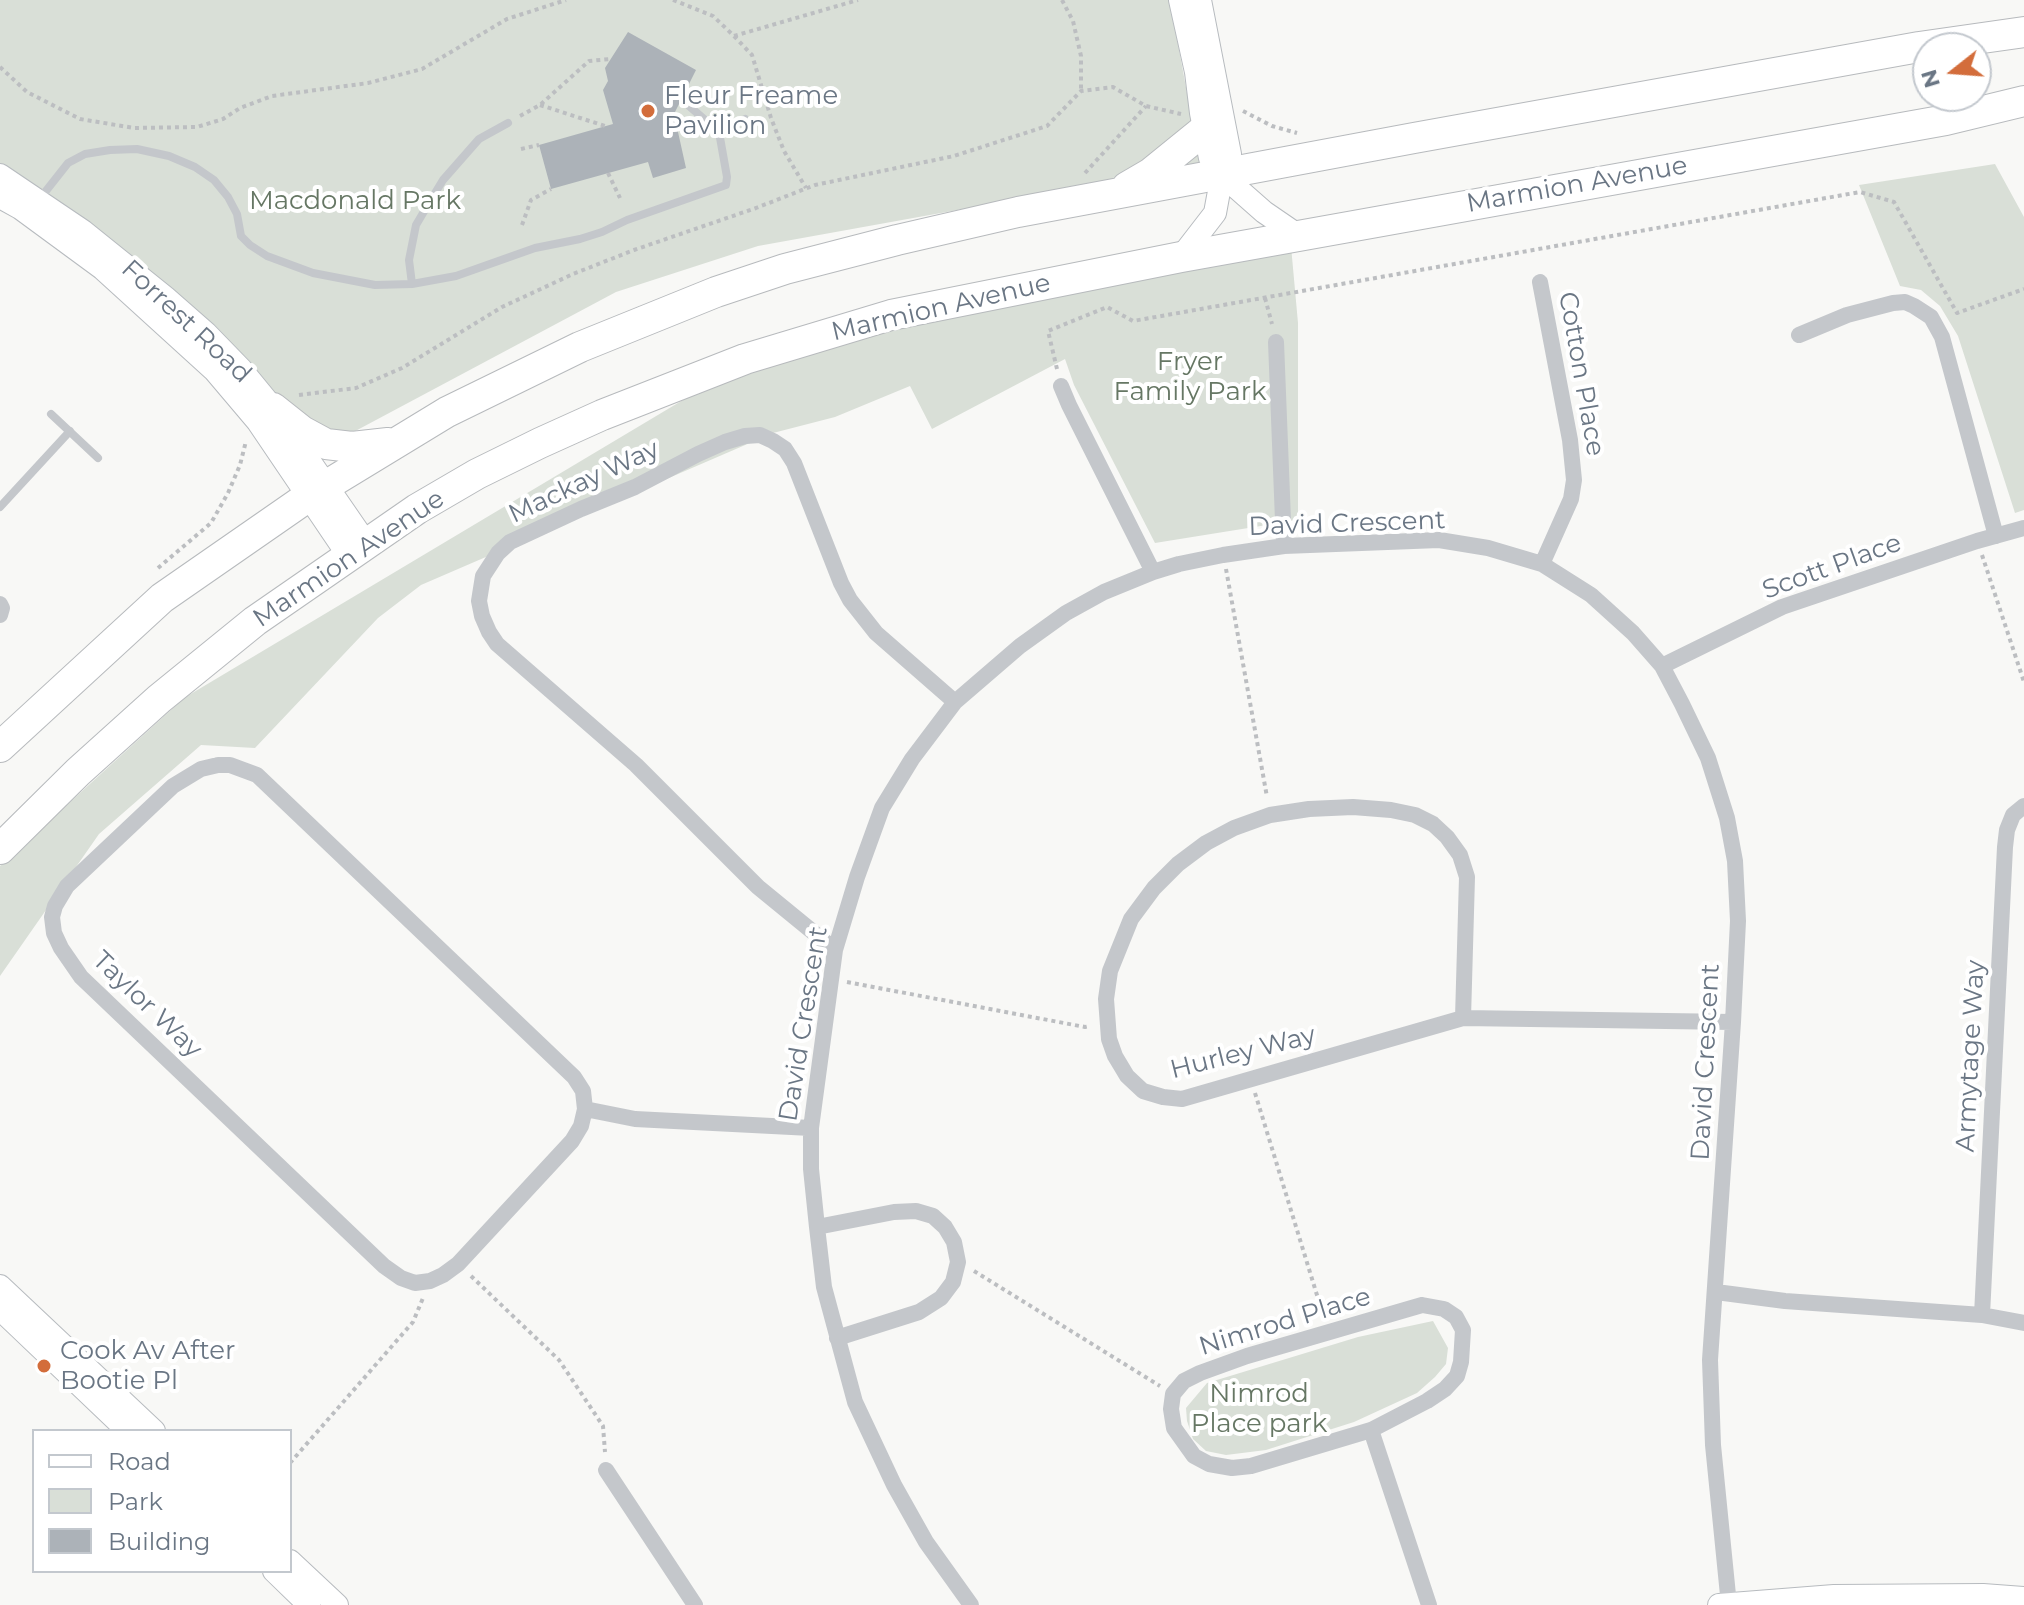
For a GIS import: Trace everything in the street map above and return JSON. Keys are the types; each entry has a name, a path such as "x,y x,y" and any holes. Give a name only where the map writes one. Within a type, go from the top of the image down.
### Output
{"highway":[{"path":"0,747 162,598 395,442 447,412 580,347 716,292 785,269 1018,212 1919,47 2024,32"},
{"name":"Marmion Avenue","path":"0,849 78,772 159,699 255,621 417,509 540,443 602,415 745,359 891,315 1181,257 1946,120 2024,101"},
{"path":"1115,195 1151,173 1204,130"},
{"path":"266,415 326,444 362,446 395,442"}],"street":[{"path":"1180,0 1210,158 1222,175 1264,212 1299,236"},
{"path":"1181,257 1215,213 1222,175 1230,154 1200,0"},
{"name":"Forrest Road","path":"0,175 33,207"},
{"name":"Forrest Road","path":"0,197 33,207 83,231 206,333 241,369 266,415 357,549"},
{"name":"Cotton Place","path":"1540,282 1573,458 1574,480 1571,499 1542,564"},
{"path":"1799,335 1847,315 1893,303 1905,302 1931,317 1942,337 1996,536"},
{"path":"1276,342 1284,546"},
{"path":"1061,386 1153,572"},
{"name":"Mackay Way","path":"835,950 758,887 636,765 497,644 486,624 479,601 483,576 498,553 510,542 635,487 725,442 760,435 785,449 794,463 850,600 876,633 955,702"},
{"name":"Scott Place","path":"1662,666 1782,607 2024,528"},
{"name":"David Crescent","path":"971,1605 926,1542 894,1485 855,1402 824,1287 817,1227 811,1169 811,1128 835,950 882,808 912,759 955,702 1020,646 1066,613 1104,592 1153,572 1223,555 1284,546 1439,540 1488,548 1542,564 1591,595 1633,633 1662,666 1708,758 1727,818 1735,861 1738,921 1710,1360 1713,1445 1726,1604"},
{"path":"0,604 0,615"},
{"name":"Taylor Way","path":"430,1281 415,1283 384,1266 81,977 54,933 52,917 55,906 67,886 184,778 218,765 245,769 257,775 574,1077 583,1091 585,1109"},
{"name":"Armytage Way","path":"1982,1315 2005,847 2013,815 2024,806"},
{"name":"Hurley Way","path":"1463,1018 1467,877 1460,855 1433,824 1415,815 1353,807 1270,815 1234,828 1206,843 1178,864 1154,888 1131,919 1110,971 1106,999 1109,1039 1127,1076 1143,1091 1182,1099 1463,1018 1733,1022"},
{"path":"430,1281 458,1264 572,1141 581,1126 585,1109 635,1119 811,1128"},
{"path":"817,1227 894,1212 916,1211 933,1216 945,1227 954,1242 958,1262 953,1282 941,1298 919,1312 837,1338"},
{"path":"0,1286 152,1429"},
{"path":"1716,1292 1785,1301 1982,1315 2024,1323"},
{"name":"Nimrod Place","path":"1422,1305 1444,1309 1456,1317 1463,1330 1461,1362 1457,1376 1445,1389 1371,1430 1251,1466 1232,1468 1209,1464 1194,1456 1174,1428 1171,1409 1173,1394 1184,1381 1212,1367 1328,1332 1422,1305"},
{"path":"0,1309 126,1429"},
{"path":"1371,1430 1429,1605"},
{"path":"606,1470 695,1605"},
{"path":"292,1564 322,1602"},
{"path":"277,1573 322,1602"},
{"path":"1726,1604 1834,1596 1983,1595 2024,1598"}],"lane":[{"path":"33,207 68,163 85,154 137,149 169,156 195,167 214,180 237,214 241,236 267,256 313,273 375,285 412,284 456,276 535,248 580,239 726,185 719,132 689,106"},
{"path":"719,132 745,119"},
{"path":"412,284 409,260 416,225 429,203 443,180 479,139 508,123"},
{"path":"51,414 98,458"},
{"path":"0,507 70,431"}],"path":[{"path":"0,67 27,92 80,119 134,128 197,127 223,119 240,108 272,96 368,83 422,69 507,19 566,0"},
{"path":"673,0 713,16 752,55 784,151 806,188"},
{"path":"734,36 858,0"},
{"path":"1062,0 1073,21 1081,56 1081,91"},
{"path":"508,123 540,105 589,61 611,59"},
{"path":"148,577 211,523 240,465 248,435 289,396 356,388 402,368 502,307 573,274 815,185 954,156 1047,126 1081,91 1113,87 1146,106 1078,181"},
{"path":"540,105 605,126"},
{"path":"521,149 539,145"},
{"path":"608,173 620,198"},
{"path":"522,225 531,200 551,189"},
{"path":"1061,386 1048,331 1107,307 1133,321 1860,192 1894,202 1957,313 2024,289"},
{"path":"1265,298 1276,342"},
{"path":"1977,541 2024,682"},
{"path":"1223,555 1270,815"},
{"path":"832,979 1085,1027 1108,1024"},
{"path":"1250,1079 1328,1332"},
{"path":"958,1262 1173,1394"},
{"path":"458,1264 559,1360 603,1426 606,1470"},
{"path":"292,1461 413,1322 430,1281"}],"green space":[{"name":"Macdonald Park","path":"0,0 1170,0 1191,115 1207,165 758,246 616,292 316,452 0,176"},
{"path":"1995,164 2024,217 2024,510 2015,513 1958,336 1940,306 1921,290 1900,286 1859,185"},
{"name":"Fryer Family Park","path":"1291,246 1298,323 1298,520 1155,543 1074,385 1065,359 932,429 910,386 835,417 773,433 421,585 378,618 255,748 201,745 99,834 0,976 0,866 184,698 760,354"},
{"name":"Nimrod Place park","path":"1433,1321 1448,1348 1446,1364 1417,1393 1354,1422 1266,1450 1226,1455 1206,1451 1193,1439 1186,1408 1207,1383 1358,1337"}],"building":[{"name":"Fleur Freame Pavilion","path":"628,32 696,70 674,114 686,168 653,178 648,162 551,189 539,145 613,124 603,90 608,81 605,68"}],"place":[{"name":"Fleur Freame Pavilion","path":"648,111"},
{"name":"Cook Av After Bootie Pl","path":"44,1366"}]}
